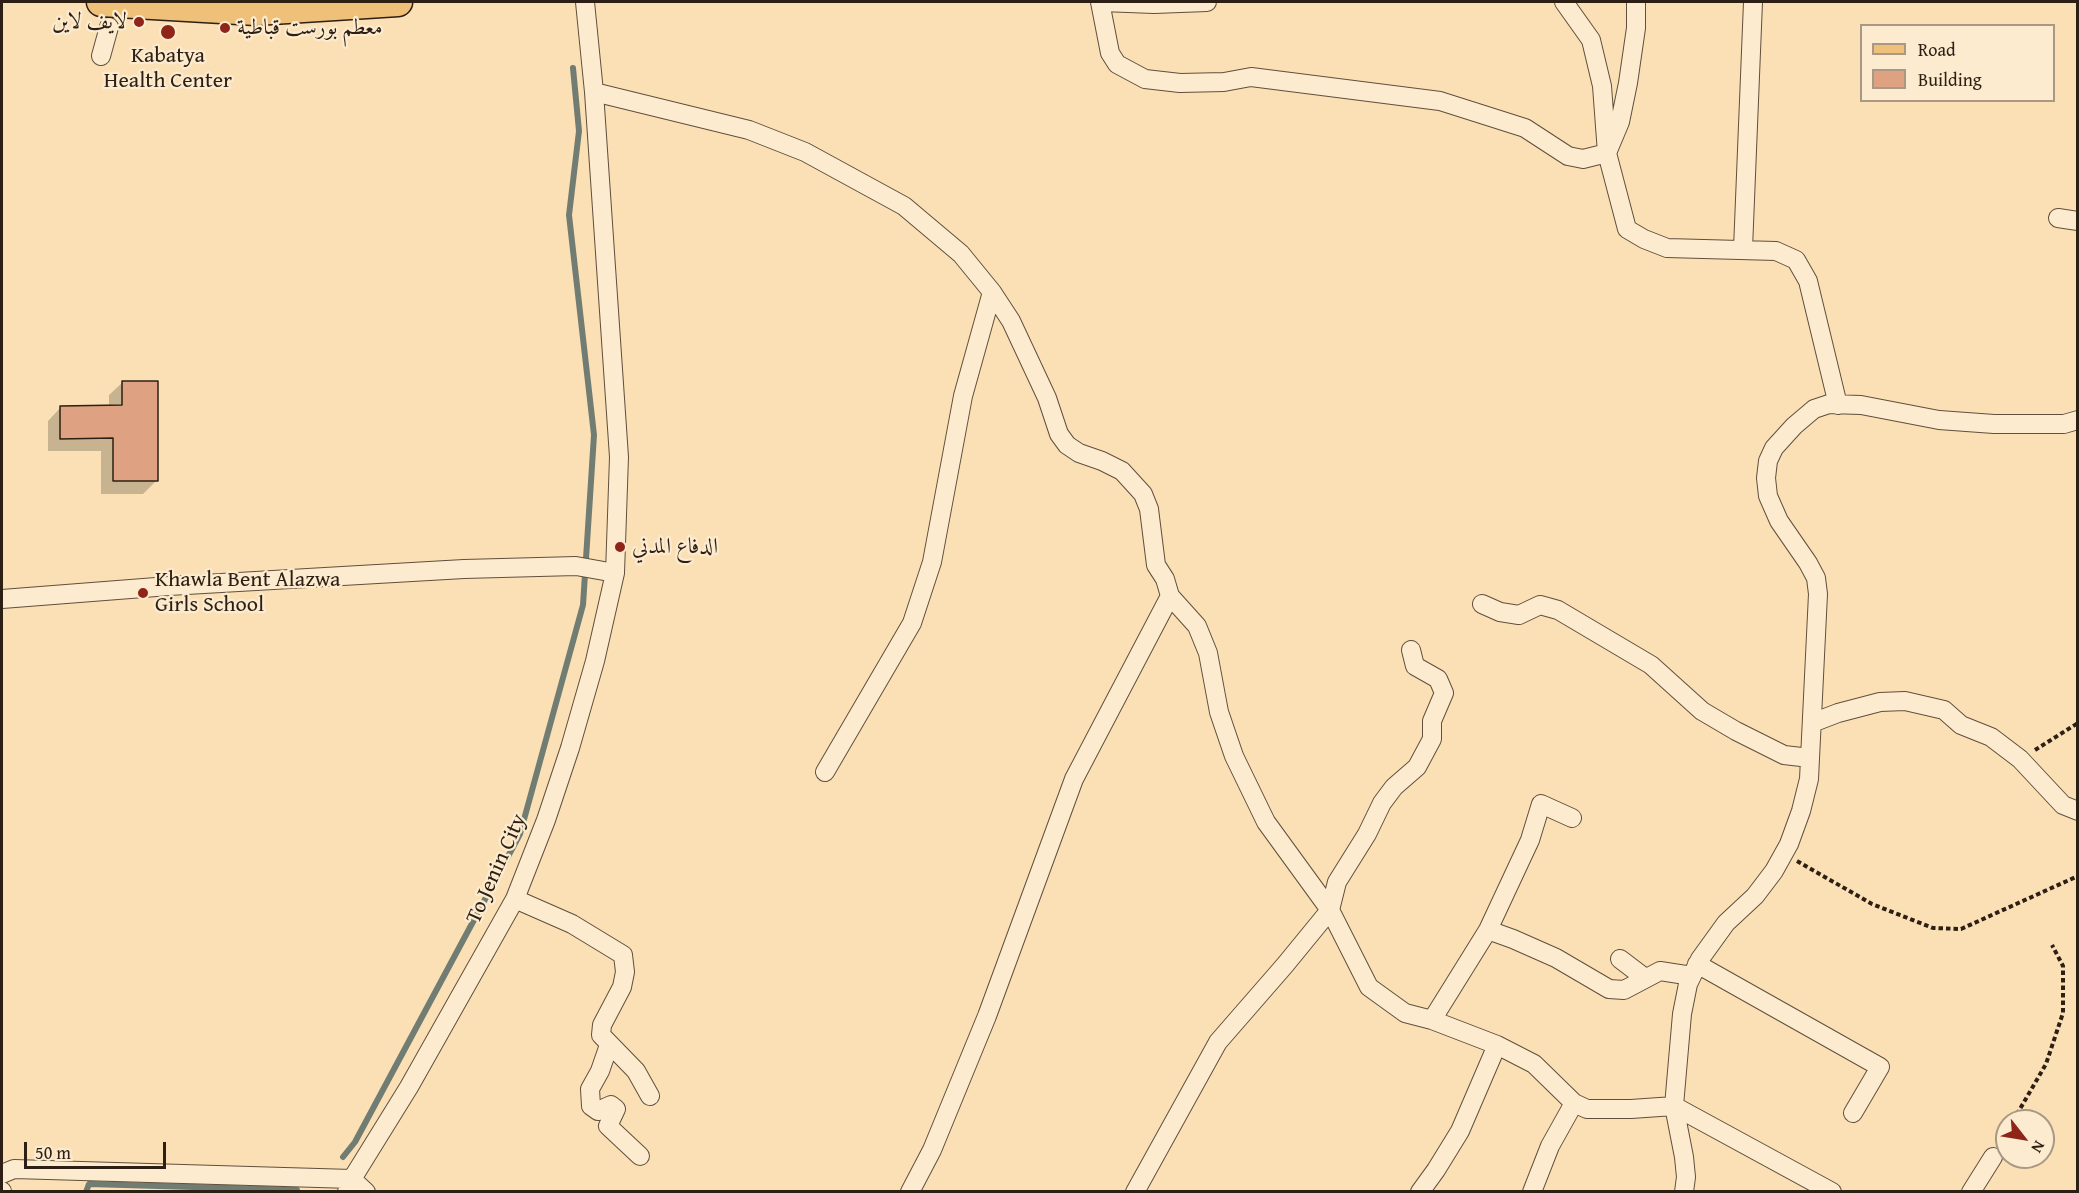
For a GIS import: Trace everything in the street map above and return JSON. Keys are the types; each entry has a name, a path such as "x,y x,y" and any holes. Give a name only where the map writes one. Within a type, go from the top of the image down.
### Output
{"main road":[{"path":"105,14 398,2"}],"street":[{"name":"To Jenin City","path":"350,1185 409,1088 515,899 546,820 570,748 595,661 615,573 619,457 594,92 585,2"},
{"path":"1207,2 1154,4 1101,2 1110,52 1117,64 1145,79 1180,83 1224,82 1251,77 1440,101 1525,128 1568,156 1583,159 1607,153"},
{"path":"1564,2 1591,40 1602,86 1607,153 1628,229 1644,239 1667,248 1776,251 1796,260 1808,281 1838,405"},
{"path":"1607,153 1620,122 1628,83 1636,28 1636,2"},
{"path":"1743,249 1753,2"},
{"path":"101,56 105,14"},
{"path":"594,92 749,130 805,152 904,206 961,254 992,292 1011,321 1047,398 1059,434 1067,445 1079,453 1122,471 1143,494 1149,509 1156,565 1165,579 1170,596 1197,626 1208,653 1219,712 1234,756 1266,822 1330,910 1369,987 1405,1013 1432,1020 1497,1045 1534,1064 1574,1103 1587,1109 1631,1110 1674,1106 1832,1191"},
{"path":"2058,218 2078,221"},
{"path":"825,772 912,623 932,562 963,396 992,292"},
{"path":"1684,1191 1686,1177 1684,1156 1674,1106 1682,1014 1688,984 1726,923 1755,896 1774,871 1801,811 1809,779 1818,594 1816,578 1779,521 1768,496 1766,478 1768,461 1774,448 1787,432 1814,409 1829,404 1861,405 1939,420 1994,424 2064,424 2078,420"},
{"path":"2,598 464,569 576,566 615,573"},
{"path":"910,1191 932,1150 987,1016 1074,779 1170,596"},
{"path":"1482,604 1500,612 1519,615 1540,605 1558,610 1651,665 1702,711 1784,755 1810,758"},
{"path":"1135,1191 1218,1042 1330,910 1337,882 1382,803 1394,787 1416,767 1432,740 1432,721 1444,693 1438,679 1415,666 1411,650"},
{"path":"1812,723 1838,713 1880,702 1905,701 1944,710 1961,725 1991,737 2020,759 2063,805 2078,811"},
{"path":"1432,1020 1488,930 1530,840 1541,804 1572,818"},
{"path":"515,899 572,924 623,955 625,972 622,987 602,1025 601,1035 636,1071 650,1096"},
{"path":"1488,930 1556,958 1610,989 1624,990 1660,971 1695,970 1880,1066 1853,1113"},
{"path":"1620,959 1646,978"},
{"path":"609,1045 600,1071 590,1089 591,1106 598,1111 611,1105 616,1109 608,1126 640,1156"},
{"path":"1420,1191 1460,1131 1497,1045"},
{"path":"1532,1191 1550,1146 1574,1103"},
{"path":"1971,1191 1993,1156"},
{"path":"2,1174 14,1169 350,1185 366,1191"}],"path":[{"path":"2020,759 2078,723"},
{"path":"1784,853 1872,904 1933,928 1961,929 2078,876"},
{"path":"2020,1109 2046,1064 2063,1013 2064,966 2052,945"}],"building":[{"path":"122,381 158,381 158,481 113,481 113,438 60,439 60,406 122,405"}],"waterway":[{"path":"343,1157 355,1142 520,834 583,605 594,435 569,215 579,131 573,68"},
{"path":"86,1192 89,1184 297,1190"}],"place":[{"name":"لايف لاين","path":"139,22"},
{"name":"معطم بورست قباطية","path":"225,28"},
{"name":"Kabatya Health Center","path":"168,32"},
{"name":"الدفاع المدني","path":"620,547"},
{"name":"Khawla Bent Alazwa Girls School","path":"143,593"}]}
